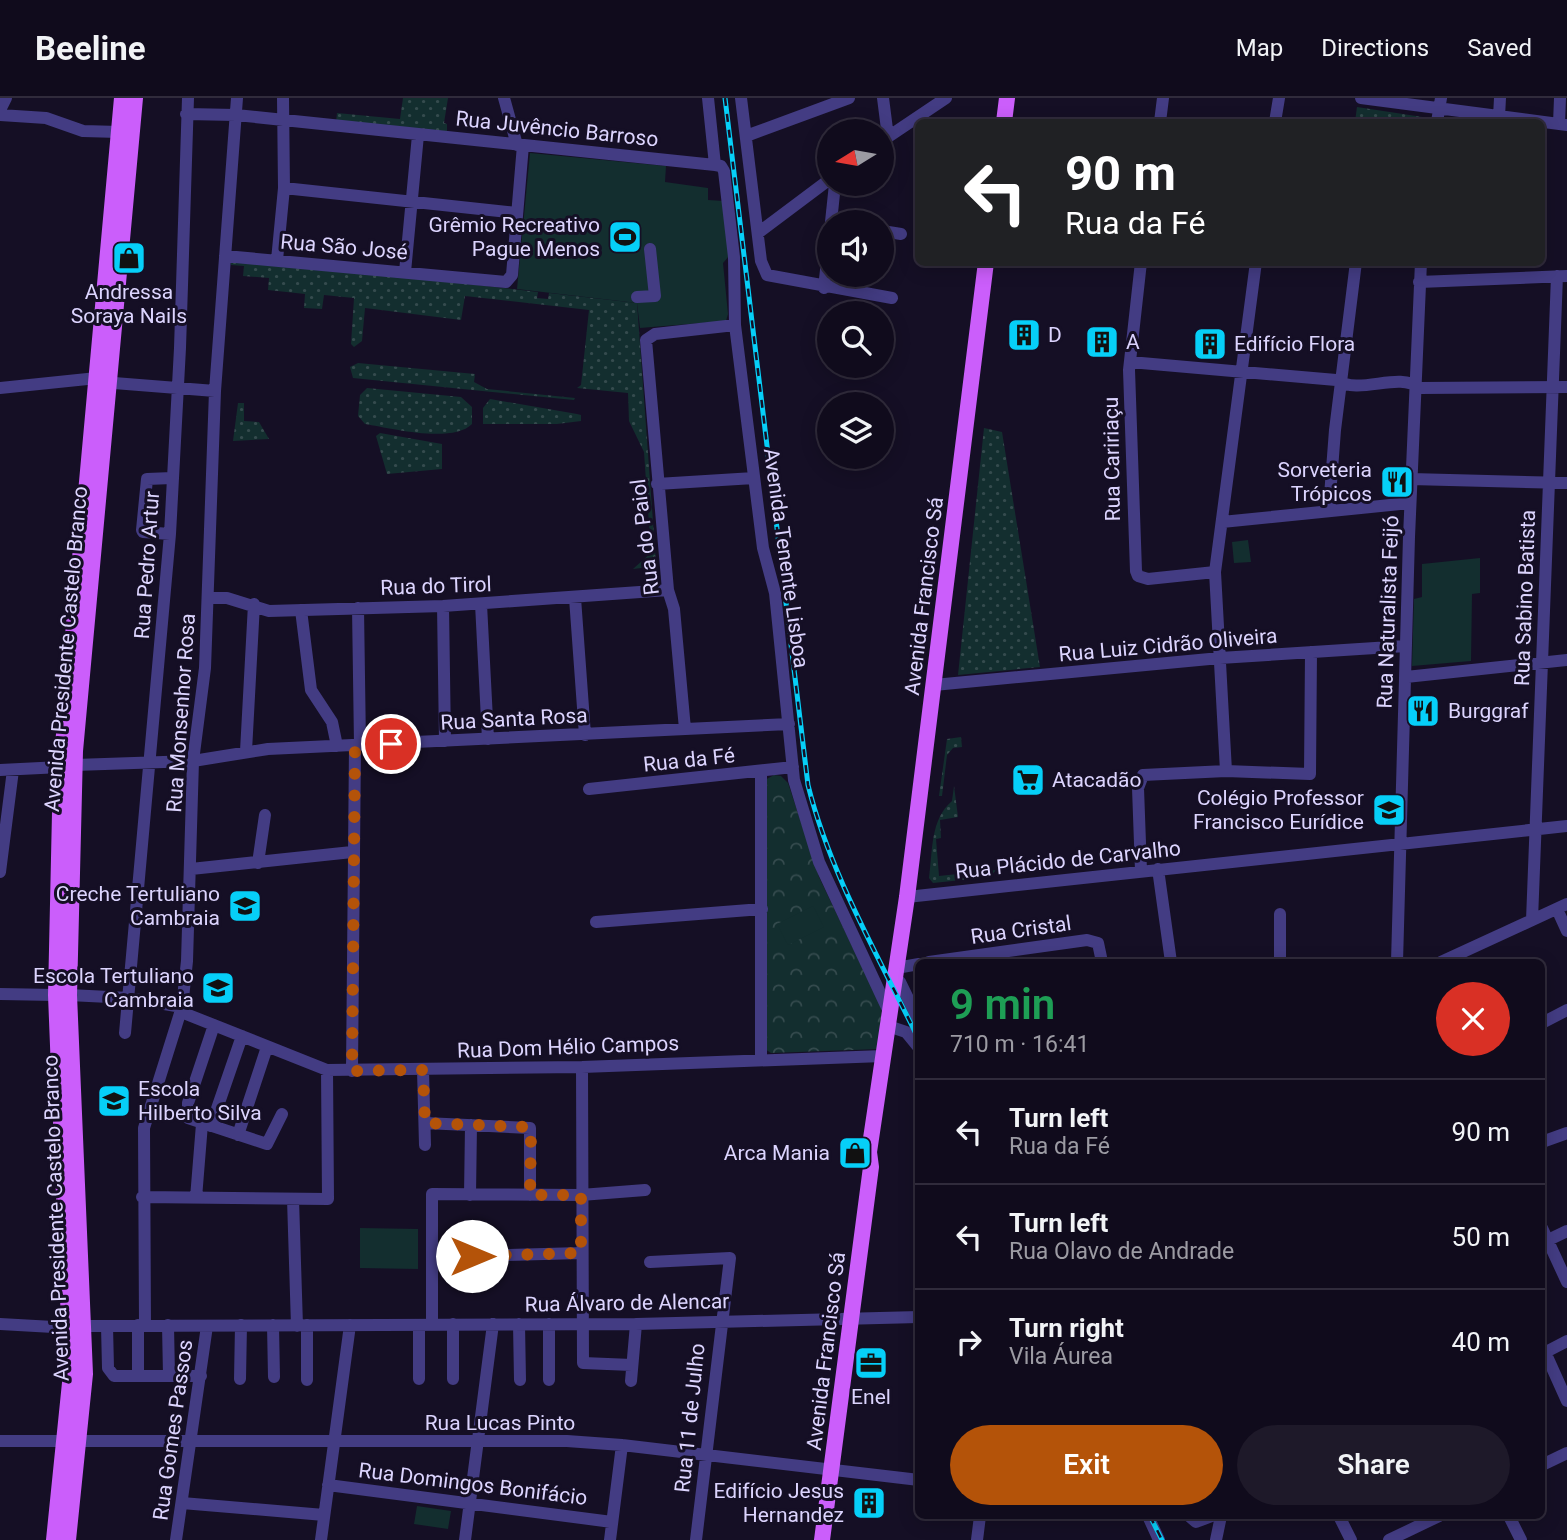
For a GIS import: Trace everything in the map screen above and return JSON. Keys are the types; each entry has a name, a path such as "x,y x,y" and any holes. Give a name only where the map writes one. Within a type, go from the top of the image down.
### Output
{"main road":[{"name":"Avenida Presidente Castelo Branco","path":"122,98 119,132 122,172"},
{"name":"Avenida Presidente Castelo Branco","path":"68,1540 71,1373 77,1327 63,995 68,766 122,172 135,98"},
{"path":"1004,119 1007,98"},
{"name":"Avenida Francisco Sá","path":"822,1540 871,1167 869,1152 907,897 986,266"},
{"name":"Avenida Francisco Sá","path":"871,1167 877,1153 894,1028 905,944 902,934"},
{"name":"Avenida Presidente Castelo Branco","path":"54,1540 71,1441"}],"street":[{"path":"0,110 6,98"},
{"name":"Rua Pedro Artur","path":"125,1033 170,534 188,98"},
{"name":"Rua Monsenhor Rosa","path":"138,1376 144,1128 181,1010 191,869 193,761 209,598 215,391 237,98"},
{"path":"276,260 284,188 281,120 283,98"},
{"path":"284,188 517,213 520,145 504,98"},
{"name":"Avenida Tenente Lisboa","path":"708,98 715,165 721,166 725,184 734,257 736,325 763,548 775,593 794,780 819,862 889,1012"},
{"path":"741,98 766,275 824,288 892,298"},
{"path":"746,136 849,98"},
{"path":"883,98 884,119"},
{"path":"894,133 946,98"},
{"path":"1160,119 1163,98"},
{"path":"1276,119 1279,98"},
{"path":"1361,98 1440,103 1517,119"},
{"path":"1499,117 1500,98"},
{"path":"1545,122 1563,124 1560,98"},
{"name":"Rua Juvêncio Barroso","path":"186,114 236,115 715,165"},
{"path":"0,115 46,118 83,131 119,132"},
{"path":"405,272 418,135"},
{"path":"758,233 817,189"},
{"name":"Rua São José","path":"225,256 405,272 502,284 512,275 517,213"},
{"path":"894,233 901,234"},
{"path":"637,296 655,296 650,249"},
{"name":"Rua Caririaçu","path":"1141,266 1130,362 1134,566 1138,576 1148,579 1215,572"},
{"path":"1226,771 1215,572 1256,266"},
{"path":"1329,509 1356,266"},
{"name":"Rua Naturalista Feijó","path":"1397,959 1414,384 1421,266"},
{"path":"1419,282 1562,276"},
{"name":"Rua Sabino Batista","path":"1532,920 1553,387 1562,276"},
{"name":"Rua do Paiol","path":"685,729 674,609 668,590 657,484 646,340 655,334 736,325"},
{"path":"1130,362 1242,374 1336,380 1342,384 1358,386 1414,384 1420,388 1567,387"},
{"path":"0,388 104,381 215,391"},
{"path":"170,534 142,530 147,479 172,478"},
{"path":"657,484 754,478"},
{"path":"1411,479 1567,483"},
{"path":"1222,522 1329,509 1410,503"},
{"name":"Rua do Tirol","path":"209,598 228,597 268,611 443,606 668,590"},
{"path":"575,598 585,735"},
{"path":"246,751 254,604"},
{"path":"481,604 488,739"},
{"path":"443,606 445,741"},
{"path":"352,1071 352,852 357,745 358,608"},
{"path":"301,610 311,690 332,722 337,746"},
{"name":"Rua Luiz Cidrão Oliveira","path":"934,685 1220,658 1406,646"},
{"path":"1141,871 1140,778 1150,774 1226,771 1310,774 1311,652"},
{"path":"1406,677 1567,660"},
{"name":"Rua Santa Rosa","path":"6,770 193,761 246,751 789,724"},
{"name":"Rua da Fé","path":"589,789 761,773 793,767"},
{"path":"0,872 6,770"},
{"path":"761,773 761,1060"},
{"path":"258,863 265,815"},
{"name":"Rua Plácido de Carvalho","path":"907,897 1567,826"},
{"path":"191,869 352,852"},
{"path":"1158,869 1171,959"},
{"path":"1448,959 1562,907 1567,930"},
{"path":"596,922 762,909"},
{"path":"1280,914 1280,959"},
{"name":"Rua Cristal","path":"951,959 1087,940 1098,943 1101,959"},
{"path":"915,966 901,974 915,1007"},
{"name":"Rua Dom Hélio Campos","path":"0,994 130,999 181,1010 327,1070 582,1067 883,1056"},
{"path":"1545,1021 1567,1010"},
{"path":"214,1025 187,1116 267,1144 282,1114"},
{"path":"894,1028 906,1032 915,1043"},
{"path":"196,1198 207,1125 242,1036"},
{"path":"238,1135 267,1047"},
{"path":"582,1067 583,1363 632,1365"},
{"path":"142,1197 328,1199 327,1070"},
{"path":"423,1070 425,1145"},
{"path":"425,1123 530,1128 530,1195"},
{"path":"470,1195 471,1125"},
{"path":"1545,1141 1567,1133"},
{"path":"419,1379 426,1324 432,1194 581,1195 645,1190"},
{"path":"293,1199 307,1380"},
{"path":"1567,1231 1545,1242 1567,1282"},
{"path":"472,1256 581,1253"},
{"name":"Rua 11 de Julho","path":"650,1262 730,1258 720,1321 696,1540"},
{"name":"Rua Álvaro de Alencar","path":"0,1324 77,1327 636,1324 915,1317"},
{"path":"453,1324 453,1379"},
{"path":"465,1540 480,1441 493,1324"},
{"path":"519,1324 520,1380"},
{"path":"549,1324 549,1380"},
{"path":"631,1381 636,1324"},
{"name":"Rua Gomes Passos","path":"168,1325 169,1376"},
{"path":"240,1379 241,1325"},
{"path":"273,1325 274,1377"},
{"path":"321,1540 351,1325"},
{"path":"107,1326 110,1374 201,1376"},
{"name":"Rua Gomes Passos","path":"176,1540 207,1326"},
{"path":"1545,1352 1567,1341"},
{"path":"1545,1355 1567,1401"},
{"name":"Rua Lucas Pinto","path":"0,1441 480,1441 622,1445 915,1479"},
{"path":"610,1540 622,1445"},
{"path":"1545,1464 1567,1453"},
{"name":"Rua Domingos Bonifácio","path":"328,1485 612,1522"},
{"path":"182,1503 324,1515"},
{"path":"977,1540 980,1519"},
{"path":"1149,1519 1159,1540"},
{"path":"1216,1540 1220,1519"},
{"path":"1340,1519 1351,1540"},
{"path":"1389,1540 1433,1519"},
{"path":"1510,1519 1521,1540"}],"green space":[{"path":"403,98 448,98 444,123 447,124 447,132 336,122 337,113 400,119"},
{"path":"1357,107 1429,118 1429,119 1355,119"},
{"name":"Grêmio Recreativo Pague Menos","path":"530,153 666,166 665,182 708,188 708,200 724,201 730,255 723,263 728,314 726,321 640,328 637,303 517,289"},
{"path":"237,258 538,292 537,298 548,299 549,293 637,303 656,563 649,567 633,569 651,553 644,452 629,421 628,393 577,388 581,385 589,310 465,296 461,320 365,308 362,341 354,347 351,344 354,298 324,295 322,309 304,308 305,294 268,290 269,278 243,276 244,266 231,265 231,260"},
{"path":"358,363 475,374 474,382 487,389 575,398 353,378 350,367"},
{"path":"367,388 461,397 472,407 472,424 463,430 436,434 365,424 358,416 360,395"},
{"path":"490,399 577,414 581,415 581,421 557,424 483,424 483,408"},
{"path":"238,403 244,403 244,421 259,422 269,439 233,441"},
{"path":"984,428 1002,432 1040,667 958,675"},
{"path":"380,433 442,444 442,469 387,474 376,436"},
{"path":"1248,540 1251,562 1234,563 1232,542"},
{"path":"1480,558 1480,593 1472,594 1471,661 1412,666 1414,599 1422,597 1422,564"},
{"path":"961,737 962,747 953,748 947,755 942,796 939,796 947,739"},
{"path":"774,775 781,776 788,783 819,877 880,1005 884,1022 879,1049 771,1053 765,1049 765,780"},
{"path":"954,786 958,817 940,820 941,838 936,839 939,876 996,870 990,877 933,883 929,878 936,826 952,801"},
{"path":"813,906 824,927 788,945 777,924"},
{"path":"360,1228 418,1229 418,1269 360,1268"},
{"path":"417,1506 451,1511 448,1529 414,1524"}],"railway":[{"path":"725,98 808,785 817,818 842,883 915,1032"},
{"path":"1152,1519 1162,1540"}],"place":[{"name":"Grêmio Recreativo Pague Menos","path":"625,237"},
{"name":"Andressa Soraya Nails","path":"129,258"},
{"name":"D","path":"1024,335"},
{"name":"A","path":"1102,342"},
{"name":"Edifício Flora","path":"1210,344"},
{"name":"Sorveteria Trópicos","path":"1397,482"},
{"name":"Burggraf","path":"1423,711"},
{"name":"Atacadão","path":"1028,780"},
{"name":"Colégio Professor Francisco Eurídice","path":"1389,810"},
{"name":"Creche Tertuliano Cambraia","path":"245,906"},
{"name":"Escola Tertuliano Cambraia","path":"218,988"},
{"name":"Escola Hilberto Silva","path":"114,1101"},
{"name":"Arca Mania","path":"855,1153"},
{"name":"Enel","path":"871,1363"},
{"name":"Edifício Jesus Hernandez","path":"869,1503"}],"route":[{"path":"391,744 355,745 352,1071 423,1070 425,1123 528,1127 531,1131 530,1195 581,1195 581,1253 472,1256"}]}
